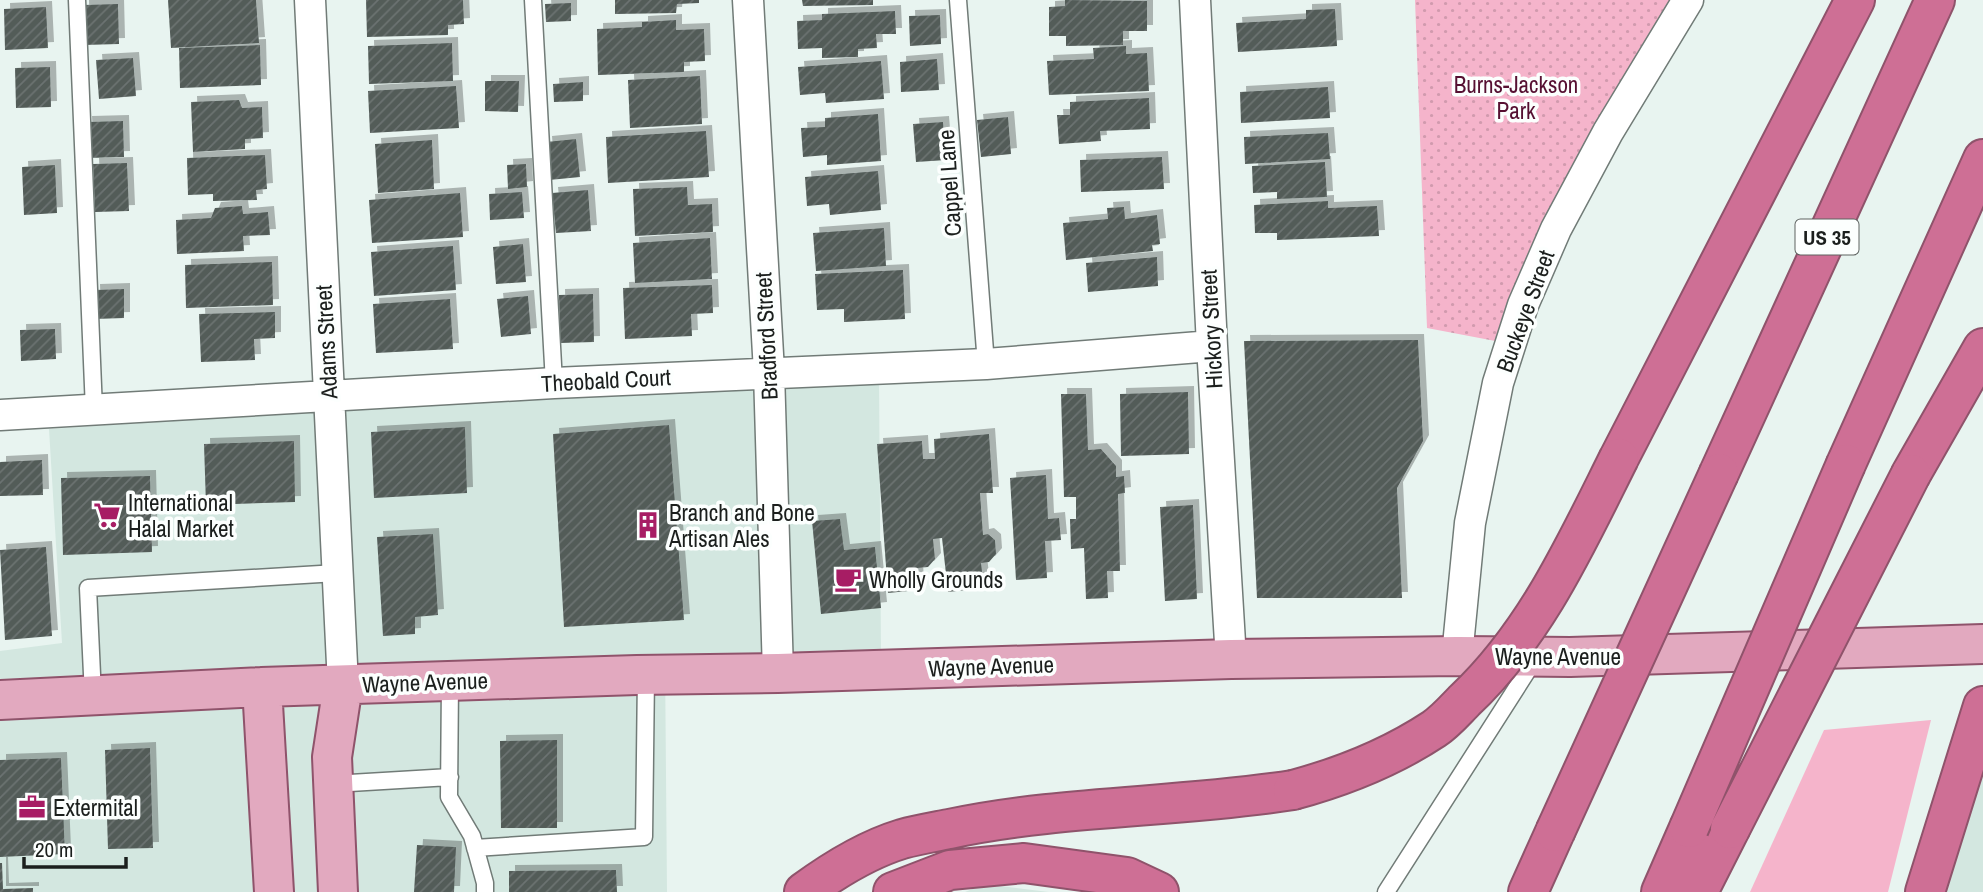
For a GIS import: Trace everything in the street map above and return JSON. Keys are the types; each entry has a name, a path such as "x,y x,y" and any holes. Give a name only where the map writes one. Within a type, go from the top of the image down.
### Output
{"highway":[{"path":"804,892 838,867 901,839 985,822 1050,813 1238,798 1293,790 1338,778 1384,758 1437,727 1507,656 1540,608 1855,0"},
{"name":"US 35","path":"1528,892 1935,0"},
{"path":"1661,892 1846,464 1983,159"},
{"path":"1698,892 1911,474 1983,348"},
{"path":"1925,892 1983,706"},
{"path":"892,892 950,870 1024,863 1127,877 1159,892"}],"main road":[{"name":"Wayne Avenue","path":"0,700 262,687 646,675 1231,659 1536,657 1983,644"},
{"path":"338,892 332,757 343,685"},
{"path":"262,687 274,892"}],"street":[{"name":"Adams Street","path":"310,0 343,685"},
{"name":"Bradford Street","path":"748,0 769,372 778,673"},
{"name":"Hickory Street","path":"1195,0 1231,659"},
{"name":"Buckeye Street","path":"1457,656 1470,523 1498,383 1523,305 1556,229 1595,156 1688,0"},
{"name":"Theobald Court","path":"0,415 554,383 986,363 1212,346"}],"lane":[{"path":"77,0 94,410"},
{"path":"533,0 554,383"},
{"name":"Cappel Lane","path":"958,0 986,363"},
{"path":"93,696 88,588 337,573"},
{"path":"1386,892 1536,657"},
{"path":"475,848 644,837 646,675"},
{"path":"450,681 449,797 472,836 485,892"},
{"path":"333,784 450,777"}],"shaded area":[{"path":"879,376 881,654 665,657 667,892 0,892 0,651 62,643 49,429"},
{"path":"1983,745 1983,892 1942,892"},
{"path":"985,884 1049,892 965,892"}],"green space":[{"name":"Burns-Jackson Park","path":"1415,0 1688,0 1511,344 1427,328"},
{"path":"1931,720 1888,892 1750,892 1824,730"}],"building":[{"path":"168,0 256,0 259,43 171,48"},
{"path":"366,0 463,0 464,24 448,25 448,35 367,37"},
{"path":"615,0 699,0 699,3 677,4 676,13 615,14"},
{"path":"802,0 873,0 873,5 803,6"},
{"path":"1065,0 1147,1 1147,31 1123,31 1123,45 1066,46 1066,36 1049,36 1049,7 1065,6"},
{"path":"571,3 571,21 546,22 545,4"},
{"path":"118,4 119,44 84,45 83,5"},
{"path":"46,7 48,48 5,50 4,9"},
{"path":"1335,9 1337,46 1238,52 1236,23 1306,19 1306,10"},
{"path":"895,11 896,34 876,34 877,48 858,49 858,57 822,58 822,48 798,49 797,21 822,20 822,14"},
{"path":"940,15 941,44 910,46 909,16"},
{"path":"676,20 676,30 704,29 705,61 684,62 684,72 598,75 597,29 642,27 642,22"},
{"path":"452,43 453,81 369,84 368,46"},
{"path":"260,45 261,85 180,88 179,48"},
{"path":"1126,46 1126,54 1147,53 1149,91 1049,95 1047,61 1094,59 1093,48"},
{"path":"133,58 136,96 99,99 96,60"},
{"path":"937,59 939,90 901,92 900,62"},
{"path":"881,61 884,99 826,103 825,93 800,95 798,67"},
{"path":"50,67 51,107 16,108 15,68"},
{"path":"700,76 702,124 630,128 628,80"},
{"path":"485,81 519,81 518,112 485,111"},
{"path":"583,82 583,101 554,102 553,84"},
{"path":"456,86 459,128 370,133 368,91"},
{"path":"1328,87 1330,118 1241,123 1240,92"},
{"path":"1149,98 1150,129 1100,131 1101,141 1059,144 1057,115 1070,115 1070,102"},
{"path":"239,100 242,108 262,107 263,138 245,139 245,149 193,152 191,102"},
{"path":"878,114 881,161 827,165 827,155 803,157 801,128 825,127 825,118"},
{"path":"1008,117 1011,154 981,157 977,120"},
{"path":"123,121 124,157 88,158 86,122"},
{"path":"943,122 946,160 916,162 913,124"},
{"path":"706,131 709,177 608,183 606,137"},
{"path":"1328,133 1330,159 1245,164 1244,137"},
{"path":"576,139 580,177 549,180 546,142"},
{"path":"432,140 434,189 378,193 375,144"},
{"path":"265,155 267,189 256,190 257,200 213,201 213,194 188,195 187,158"},
{"path":"1162,157 1164,189 1081,192 1080,160"},
{"path":"1325,162 1327,197 1277,199 1277,192 1253,193 1252,166"},
{"path":"127,163 129,211 95,212 93,164"},
{"path":"526,164 527,187 508,189 507,165"},
{"path":"55,165 57,213 24,215 22,167"},
{"path":"878,171 881,210 830,215 829,204 807,206 805,177"},
{"path":"687,187 688,205 712,204 713,232 635,236 633,189"},
{"path":"588,190 591,231 556,233 552,193"},
{"path":"522,192 524,218 490,220 489,194"},
{"path":"460,193 463,237 372,243 369,200"},
{"path":"1328,201 1328,208 1377,206 1379,236 1277,240 1277,233 1255,233 1254,205"},
{"path":"242,206 243,214 268,212 270,235 243,236 244,251 177,254 176,220 211,218 215,208"},
{"path":"1124,207 1125,219 1157,215 1160,244 1152,245 1153,251 1066,260 1063,223 1108,219 1107,208"},
{"path":"884,228 886,266 816,271 813,233"},
{"path":"710,238 712,279 635,283 633,243"},
{"path":"523,244 526,282 496,284 493,247"},
{"path":"453,246 456,290 374,296 371,252"},
{"path":"1157,257 1158,286 1088,292 1086,263"},
{"path":"272,262 273,305 186,308 185,265"},
{"path":"903,270 905,319 844,322 844,309 817,310 815,274"},
{"path":"712,285 713,313 691,314 692,336 625,339 623,288"},
{"path":"124,289 124,318 95,319 94,290"},
{"path":"593,294 594,342 560,343 559,295"},
{"path":"528,296 531,334 501,337 497,299"},
{"path":"450,299 453,349 376,353 373,304"},
{"path":"275,312 275,338 254,339 255,360 201,362 199,314"},
{"path":"55,329 56,359 21,361 20,330"},
{"path":"1418,340 1423,441 1397,488 1402,598 1257,598 1244,341"},
{"path":"1188,392 1189,454 1121,456 1120,394"},
{"path":"1061,394 1086,394 1088,450 1101,449 1116,466 1116,477 1124,476 1125,493 1118,494 1120,571 1107,571 1108,598 1086,599 1084,548 1071,549 1070,519 1076,519 1076,497 1064,497"},
{"path":"669,425 684,620 564,627 553,434"},
{"path":"465,427 467,493 374,498 371,432"},
{"path":"989,434 993,493 980,493 983,535 988,534 995,540 996,554 989,562 981,563 984,588 948,592 942,538 933,539 935,559 928,567 917,568 918,590 888,593 877,444 922,441 923,459 935,459 934,439"},
{"path":"294,441 295,502 206,505 204,444"},
{"path":"42,460 43,495 0,496 0,462"},
{"path":"1046,475 1048,519 1059,518 1061,540 1045,541 1047,578 1016,580 1010,478"},
{"name":"International Halal Market","path":"150,476 152,552 63,555 61,478"},
{"path":"1193,505 1197,599 1165,601 1160,507"},
{"name":"Wholly Grounds","path":"840,519 844,550 875,547 881,608 821,614 812,521"},
{"path":"433,534 438,615 415,617 415,634 383,636 377,537"},
{"path":"46,547 52,636 5,640 0,550"},
{"path":"557,740 557,828 501,828 500,741"},
{"path":"150,748 153,848 108,849 105,750"},
{"name":"Extermital","path":"61,758 65,854 0,857 0,760"},
{"path":"417,845 456,847 454,892 414,892"},
{"path":"0,863 3,889 33,888 33,892 0,892"},
{"path":"616,870 617,892 509,892 509,871"}],"place":[{"name":"International Halal Market","path":"107,515"},
{"name":"Branch and Bone Artisan Ales","path":"648,525"},
{"name":"Wholly Grounds","path":"848,579"},
{"name":"Extermital","path":"32,807"}]}
